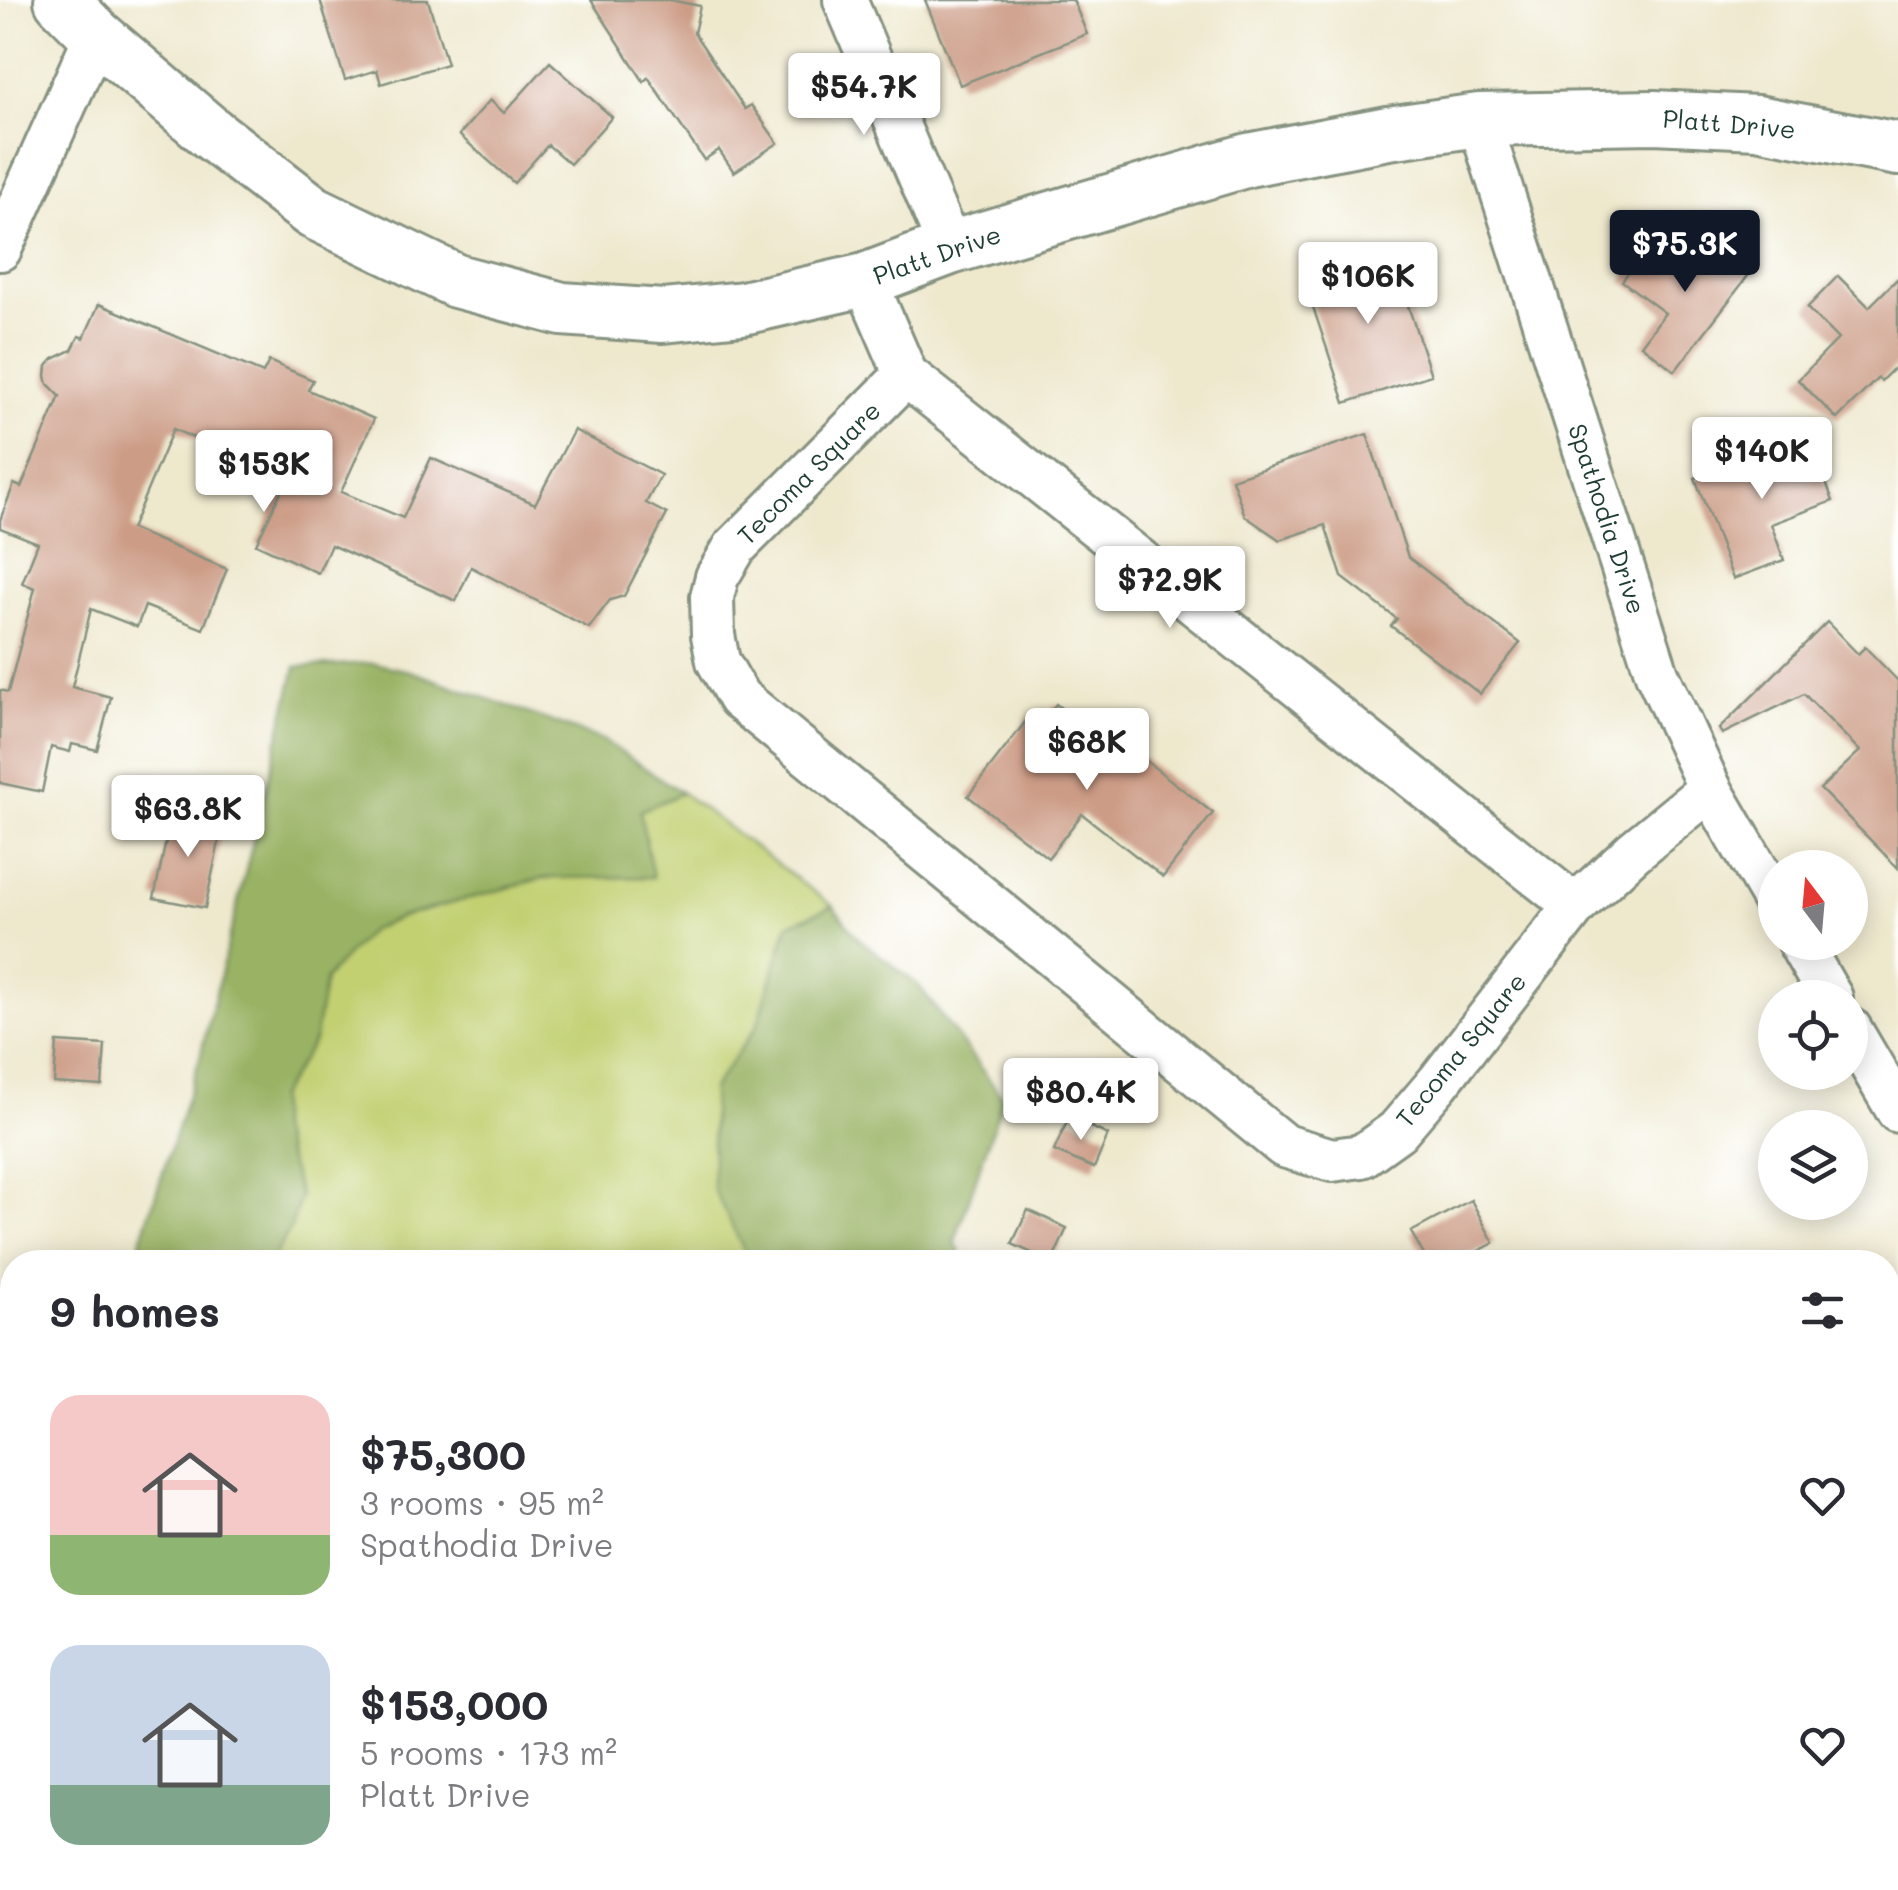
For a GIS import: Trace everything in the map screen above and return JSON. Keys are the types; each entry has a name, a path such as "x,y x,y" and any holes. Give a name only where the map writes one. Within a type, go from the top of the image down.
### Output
{"street":[{"path":"845,0 950,248"},
{"path":"0,249 78,18"},
{"name":"Platt Drive","path":"78,18 212,134 313,212 456,282 562,309 663,316 742,308 865,280 950,248 1248,160 1478,120 1654,117 1758,122 1898,149"},
{"name":"Spathodia Drive","path":"1478,120 1658,674 1710,789 1758,872"},
{"path":"865,280 906,375 1574,906"},
{"name":"Tecoma Square","path":"906,375 735,547 712,597 718,661 739,698 1284,1146 1332,1160 1362,1156 1397,1131 1574,906 1710,789"},
{"path":"1868,1060 1898,1112"}],"green space":[{"path":"373,663 410,671 603,740 682,793 640,811 653,877 543,878 401,917 369,931 325,979 314,1041 278,1097 278,1129 300,1196 291,1227 278,1250 138,1250 199,1061 296,667"},
{"path":"682,793 833,906 788,925 757,1026 712,1089 745,1250 278,1250 291,1227 300,1196 278,1129 278,1097 314,1041 325,979 369,931 401,917 543,878 652,877 640,811"},
{"path":"833,906 858,938 919,986 1003,1098 955,1241 959,1250 744,1250 713,1188 712,1089 757,1026 788,925"}],"building":[{"path":"320,0 428,0 447,64 381,84 377,70 345,80"},
{"path":"591,0 670,0 700,6 694,33 745,109 751,105 778,143 734,172 719,150 704,160 648,77 644,82"},
{"path":"925,0 1073,0 1087,34 960,85"},
{"path":"550,62 612,117 570,164 548,145 514,183 459,135 490,100 504,113"},
{"path":"1655,237 1698,269 1719,241 1754,268 1675,371 1641,345 1665,313 1622,281"},
{"path":"1390,251 1431,375 1345,403 1304,280"},
{"path":"1838,276 1869,307 1898,278 1898,364 1837,419 1798,380 1838,339 1807,308"},
{"path":"99,304 263,373 269,361 313,380 308,390 374,419 341,492 403,518 431,458 535,504 574,430 661,475 646,503 667,514 624,596 610,600 589,628 471,567 456,601 331,545 318,573 256,544 287,479 173,429 131,529 227,569 203,629 145,606 137,627 91,609 72,687 111,697 97,750 72,744 70,752 51,747 42,792 0,783 0,690 8,692 35,588 22,583 38,543 0,528 0,520 14,484 21,487 60,396 48,384 47,366 72,350 79,336 84,338"},
{"path":"1367,434 1408,557 1520,643 1480,694 1391,626 1397,619 1342,577 1325,525 1280,540 1245,516 1232,479"},
{"path":"1808,435 1833,501 1771,524 1784,560 1733,579 1695,478"},
{"path":"1827,622 1858,654 1865,647 1898,681 1898,868 1820,789 1860,751 1804,694 1722,734 1719,729"},
{"path":"1056,704 1134,766 1141,757 1213,813 1163,877 1082,814 1048,858 968,796 1033,712 1044,720"},
{"path":"172,812 223,823 205,908 154,898"},
{"path":"57,1042 105,1045 102,1086 54,1083"},
{"path":"1069,1117 1108,1135 1094,1168 1054,1151"},
{"path":"1471,1200 1494,1243 1480,1250 1421,1250 1411,1232"},
{"path":"1028,1210 1067,1228 1057,1250 1025,1250 1012,1244"}]}
